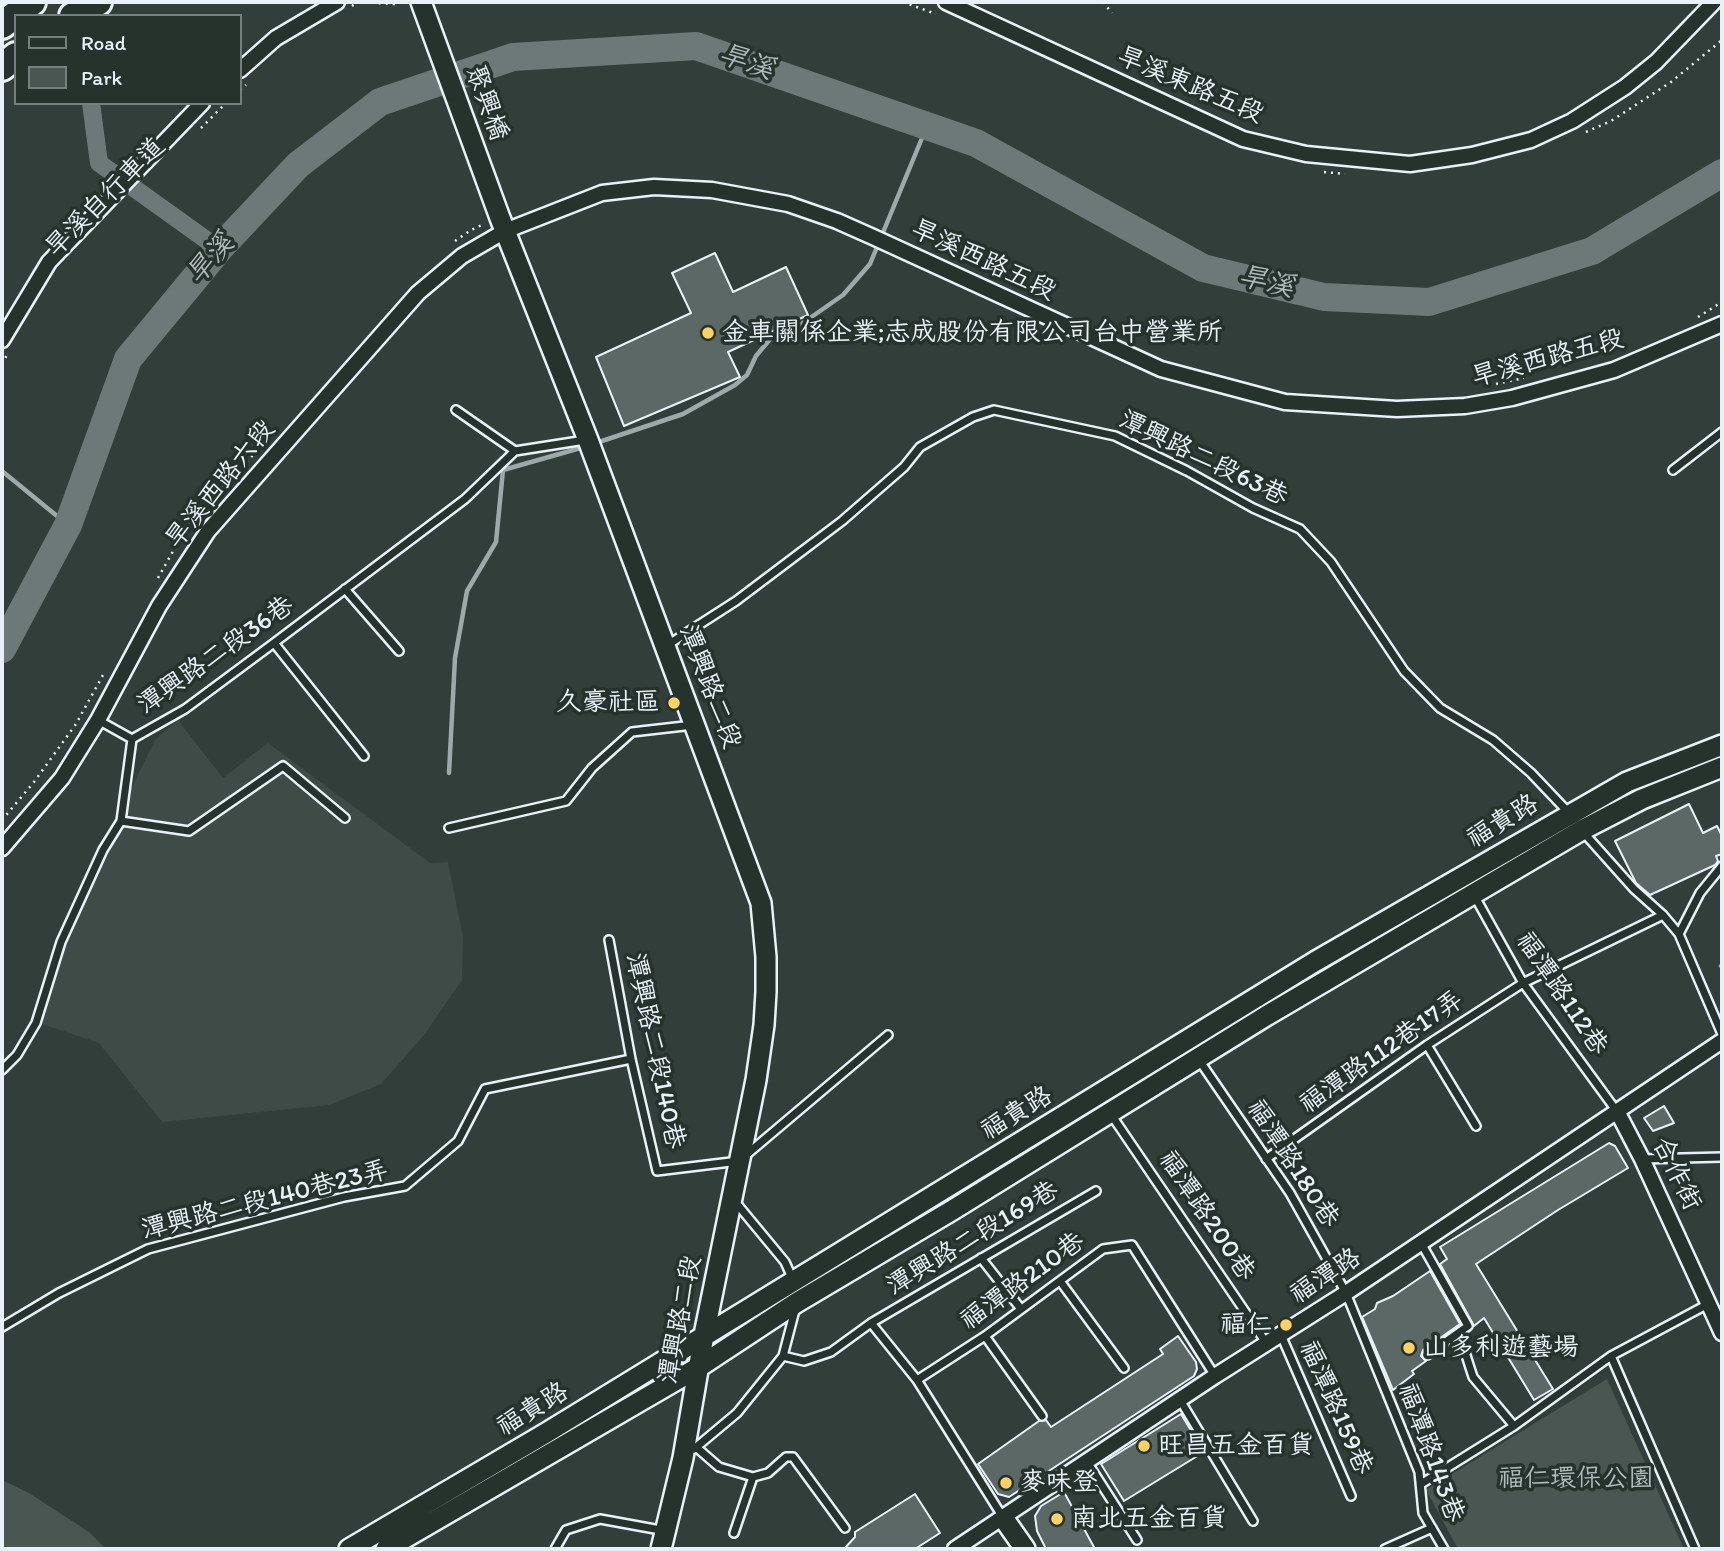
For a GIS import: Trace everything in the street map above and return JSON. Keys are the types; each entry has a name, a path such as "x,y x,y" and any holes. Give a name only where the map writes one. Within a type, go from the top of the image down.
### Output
{"highway":[{"path":"16,14 32,2"},
{"path":"77,14 98,2"}],"street":[{"name":"旱溪東路五段","path":"946,2 1242,139 1306,154 1410,164 1472,155 1519,143 1572,121 1625,87 1656,62 1713,2"},
{"name":"聚興橋","path":"422,4 502,224"},
{"path":"244,76 276,38 342,5"},
{"path":"5,346 49,262 200,105"},
{"name":"旱溪西路五段","path":"502,224 602,193 654,187 712,190 789,204 837,221 1160,369 1285,402 1397,410 1465,406 1512,398 1614,370 1722,324"},
{"name":"潭興路二段","path":"502,224 588,440 761,903 766,957 764,1025 734,1193 704,1335 689,1452 664,1540"},
{"name":"旱溪西路六段","path":"2,848 62,778 98,720 159,606 208,531 418,293 502,224"},
{"name":"福貴路","path":"349,1549 546,1433 1317,961 1569,813 1627,782 1722,745"},
{"name":"福貴路","path":"386,1549 699,1367 796,1303 951,1211 1266,1016 1582,831 1642,799 1722,767"},
{"name":"福潭路","path":"955,1549 1618,1113 1722,1041"},
{"name":"合作街","path":"1618,1113 1722,1333"},
{"path":"1004,1518 1025,1549"}],"lane":[{"path":"456,410 515,451 588,440"},
{"name":"潭興路二段63巷","path":"666,646 736,601 842,521 904,467 920,447 973,417 994,410 1115,436 1253,508 1300,529 1331,562 1404,671 1440,708 1493,740 1531,773 1634,889 1679,933 1722,1034"},
{"path":"1673,470 1722,432"},
{"name":"潭興路二段36巷","path":"2,1070 17,1055 36,1023 61,942 103,850 121,821 132,739 186,709 274,643 465,499 515,451"},
{"path":"345,589 398,651"},
{"path":"274,643 364,756"},
{"path":"98,720 132,739"},
{"path":"449,828 566,801 592,768 632,732 694,725"},
{"path":"121,821 189,831 283,766 345,818"},
{"path":"1679,933 1700,893 1722,866"},
{"name":"福潭路112巷","path":"1473,895 1523,983 1618,1113"},
{"name":"福潭路112巷17弄","path":"1266,1159 1427,1045 1523,983 1663,915"},
{"name":"潭興路二段140巷","path":"609,940 631,1059 657,1171 739,1161"},
{"path":"739,1161 888,1035"},
{"path":"1427,1045 1476,1126"},
{"name":"潭興路二段140巷23弄","path":"2,1327 59,1293 148,1249 344,1197 405,1186 458,1141 485,1089 631,1059"},
{"name":"福潭路180巷","path":"1199,1059 1290,1193 1346,1293"},
{"name":"福潭路200巷","path":"1109,1112 1267,1344"},
{"path":"1642,1159 1722,1157"},
{"name":"潭興路二段169巷","path":"783,1356 804,1361 831,1352 871,1323 1096,1191"},
{"path":"734,1193 737,1204 785,1262 793,1281"},
{"path":"1421,1243 1468,1326 1427,1354"},
{"name":"福潭路210巷","path":"917,1380 985,1336 1103,1249 1132,1245 1215,1376"},
{"path":"981,1258 1021,1309"},
{"path":"1060,1280 1125,1368"},
{"name":"福潭路143巷","path":"1346,1293 1419,1472 1423,1513 1444,1549"},
{"path":"796,1303 783,1356 737,1413 689,1452 719,1467 752,1477 768,1473 786,1457 793,1457 845,1528"},
{"path":"1420,1485 1514,1426 1611,1356 1710,1303"},
{"path":"871,1323 917,1380 1004,1518"},
{"name":"福潭路159巷","path":"1281,1335 1351,1496"},
{"path":"985,1336 1042,1416"},
{"path":"1463,1346 1473,1377 1514,1426"},
{"path":"1611,1356 1695,1549"},
{"path":"1180,1400 1253,1521"},
{"path":"1087,1462 1137,1540"},
{"path":"734,1533 752,1477"},
{"path":"555,1549 566,1530 600,1519 664,1540"},
{"path":"1385,1549 1432,1528"}],"path":[{"path":"342,5 359,2 399,2"},
{"path":"903,2 946,18"},
{"path":"1103,2 1112,13"},
{"path":"1577,136 1611,121 1671,82 1722,40"},
{"name":"旱溪自行車道","path":"199,130 224,105"},
{"path":"1318,170 1330,174 1356,174"},
{"path":"1691,320 1722,302"},
{"path":"2,364 5,346"},
{"path":"1497,384 1523,378"}],"shaded area":[{"path":"178,720 223,778 268,743 430,863 448,862 463,937 462,980 424,1035 381,1084 329,1105 162,1122 99,1043 33,1021 87,871 116,820 155,740"}],"green space":[{"name":"福仁環保公園","path":"1607,1379 1684,1549 1458,1549 1426,1490"},
{"path":"2,1480 29,1493 89,1532 106,1549 2,1549"}],"building":[{"name":"金車關係企業;志成股份有限公司台中營業所","path":"715,253 733,292 786,267 808,315 728,352 740,377 624,426 596,357 691,313 672,273"},
{"path":"1689,804 1703,833 1717,826 1722,836 1722,854 1716,856 1718,861 1715,865 1650,895 1636,883 1615,841"},
{"path":"1664,1106 1674,1123 1653,1131 1644,1118"},
{"path":"1609,1143 1615,1146 1628,1168 1476,1264 1553,1389 1534,1400 1484,1318 1474,1326 1440,1264 1447,1259 1440,1247"},
{"name":"山多利遊藝場","path":"1430,1271 1460,1324 1423,1350 1421,1356 1426,1361 1393,1390 1362,1317 1375,1309 1377,1303 1393,1296"},
{"path":"1178,1336 1196,1362 1194,1376 1009,1497 998,1494 978,1464 1039,1421 1046,1420 1051,1427 1163,1354 1160,1349"},
{"path":"1181,1414 1204,1452 1124,1501 1101,1464"},
{"name":"南北五金百貨","path":"1064,1492 1095,1549 1046,1549 1037,1531 1035,1516 1041,1506"},
{"path":"915,1494 940,1533 915,1549 844,1549 855,1537 855,1532"}],"waterway":[{"name":"旱溪","path":"2,649 68,525 128,359 219,249 298,165 380,102 513,57 696,46 976,143 1203,268 1324,297 1429,302 1592,251 1722,173"},
{"path":"91,105 99,163 219,249"},
{"path":"596,443 683,414 735,385 747,375 756,356 771,338 800,325 843,295 870,264 927,126"},
{"path":"449,773 455,658 467,591 496,542 503,470 584,447"},
{"path":"2,471 68,525"}],"place":[{"name":"金車關係企業;志成股份有限公司台中營業所","path":"708,333"},
{"name":"久豪社區","path":"674,703"},
{"name":"福仁","path":"1286,1325"},
{"name":"山多利遊藝場","path":"1409,1348"},
{"name":"旺昌五金百貨","path":"1144,1446"},
{"name":"麥味登","path":"1006,1483"},
{"name":"南北五金百貨","path":"1057,1519"}]}
